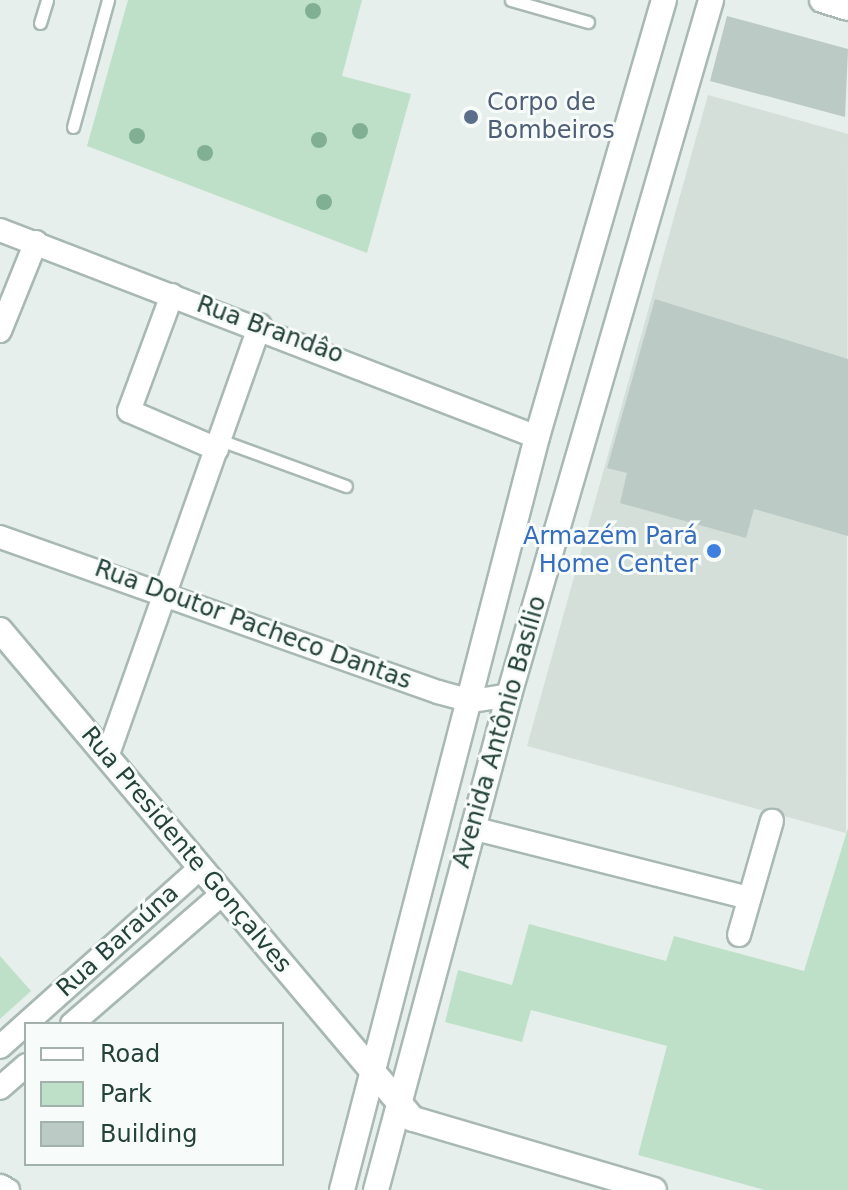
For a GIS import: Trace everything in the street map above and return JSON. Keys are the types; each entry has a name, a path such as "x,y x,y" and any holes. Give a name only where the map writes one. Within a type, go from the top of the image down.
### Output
{"main road":[{"name":"Avenida Antônio Basílio","path":"342,1190 472,701 537,437 664,0"},
{"name":"Avenida Antônio Basílio","path":"376,1190 509,695 711,0"},
{"path":"822,0 848,8"},
{"name":"Rua Presidente Gonçalves","path":"0,630 221,895 372,1069 399,1106 433,1129 622,1186 654,1190"}],"street":[{"name":"Rua Brandâo","path":"0,230 260,325 537,437"},
{"path":"0,331 36,242"},
{"path":"172,295 128,405 134,418 219,444"},
{"path":"107,757 260,325"},
{"name":"Rua Doutor Pacheco Dantas","path":"0,537 472,701 509,695"},
{"path":"739,935 772,821"},
{"path":"472,828 748,898"},
{"name":"Rua Baraúna","path":"28,1022 200,868"},
{"name":"Rua Baraúna","path":"74,1022 221,895"},
{"name":"Rua Baraúna","path":"0,1047 24,1026"},
{"path":"0,1088 24,1067"},
{"path":"0,1186 8,1190"}],"lane":[{"path":"40,23 47,0"},
{"path":"73,127 108,0"},
{"path":"511,0 588,22"},
{"path":"219,444 346,486"}],"shaded area":[{"name":"Armazém Pará Home Center","path":"708,95 848,134 846,833 527,746"}],"green space":[{"path":"128,0 362,0 342,76 411,94 367,253 87,146"},
{"path":"848,828 848,1190 765,1190 638,1155 667,1046 531,1010 522,1042 445,1022 458,970 512,985 529,924 666,961 674,936 804,971"},
{"path":"0,956 31,991 0,1019"}],"building":[{"path":"727,16 848,49 845,117 710,81"},
{"path":"655,299 848,359 848,536 754,509 746,538 620,503 627,473 607,468"}],"place":[{"name":"Corpo de Bombeiros","path":"471,117"},
{"name":"Armazém Pará Home Center","path":"714,551"}]}
